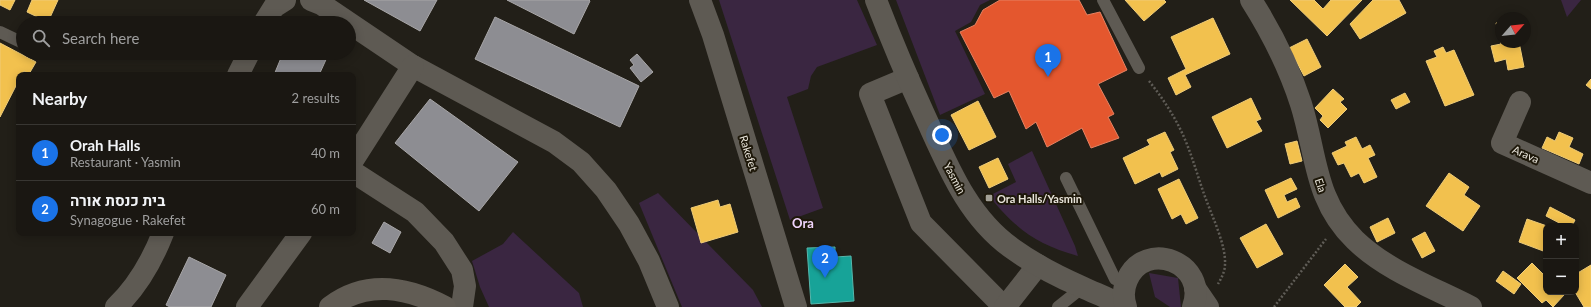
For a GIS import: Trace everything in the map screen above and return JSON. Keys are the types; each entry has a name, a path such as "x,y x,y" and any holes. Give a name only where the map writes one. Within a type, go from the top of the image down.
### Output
{"main road":[{"path":"330,307 351,295 383,288 412,292 445,307"}],"street":[{"path":"268,16 274,7 285,0"},
{"path":"311,0 321,4 339,16"},
{"name":"Rakefet","path":"700,0 713,35 796,307"},
{"name":"Yasmin","path":"876,0 891,39 951,173 969,203 989,228 1013,249 1038,265 1114,301 1123,307"},
{"name":"Ela","path":"1251,0 1269,28 1287,66 1302,106 1321,188 1339,222 1356,240 1388,264 1471,307"},
{"path":"356,28 413,66 554,142 581,162 606,190 629,224 649,261 668,307"},
{"path":"240,72 246,60"},
{"path":"356,155 413,66"},
{"path":"908,78 870,94 921,223 1004,307 1038,265"},
{"name":"Arava","path":"1520,102 1502,143 1591,183"},
{"path":"356,174 415,212 444,242 462,270 465,286 465,296 462,307"},
{"path":"116,307 130,294 143,276 163,236"},
{"path":"247,307 299,236"},
{"path":"1126,307 1124,300 1123,276 1148,260 1159,258 1180,264 1188,272 1201,302"},
{"name":"Yasmin","path":"1038,265 1081,278 1106,280 1123,276"}],"lane":[{"path":"1103,0 1139,68"},
{"path":"0,32 16,40"},
{"path":"1066,178 1123,276"},
{"path":"1058,307 1083,287"}],"path":[{"path":"1139,68 1163,99 1179,126 1188,147 1222,243 1225,263 1222,276 1201,302"},
{"path":"1274,307 1339,222"}],"shaded area":[{"path":"719,0 857,0 877,45 817,67 811,76 808,89 787,97 823,208 790,220"},
{"path":"896,0 990,0 980,5 971,22 955,31 985,94 940,115"},
{"path":"1561,0 1581,0 1567,17"},
{"path":"1032,151 1075,246 1078,256 1050,246 1028,234 1008,218 989,196 1016,182 1008,164"},
{"path":"658,193 753,290 762,307 682,307 639,203"},
{"path":"513,232 579,293 583,307 489,307 480,287 472,261 503,244"},
{"path":"1149,273 1178,278 1181,307 1170,307 1155,297"}],"building: Homes":[{"path":"0,0 15,0 10,10 0,5"},
{"path":"32,0 58,0 51,16 35,16 27,12"},
{"path":"1125,0 1164,0 1166,2 1144,21"},
{"path":"1290,0 1314,0 1323,9 1331,0 1362,0 1327,36"},
{"path":"1373,0 1399,0 1406,13 1360,39 1350,24"},
{"path":"1213,18 1230,54 1185,75 1191,87 1176,95 1168,78 1186,69 1171,37"},
{"path":"1307,39 1321,67 1304,76 1289,48"},
{"path":"0,43 16,51 16,60 32,60 36,62 30,72 16,72 16,86 0,117"},
{"path":"1495,45 1495,48 1520,48 1524,67 1508,70 1506,59 1495,62 1491,46"},
{"path":"1443,47 1446,53 1454,50 1474,95 1445,106 1426,61 1437,57 1434,51"},
{"path":"1591,79 1591,89 1586,85"},
{"path":"1333,89 1344,99 1340,102 1347,109 1328,128 1320,120 1323,116 1315,108"},
{"path":"1405,93 1410,102 1396,109 1391,100"},
{"path":"1251,98 1261,119 1256,121 1262,131 1227,148 1212,117"},
{"path":"978,101 996,137 969,150 951,115"},
{"path":"1165,132 1174,150 1170,152 1178,169 1162,177 1160,172 1135,184 1123,158 1150,145 1147,140"},
{"path":"1559,132 1573,138 1569,147 1583,154 1579,164 1542,148 1547,137 1555,141"},
{"path":"1356,137 1362,149 1370,145 1375,155 1368,158 1377,177 1364,183 1359,173 1351,177 1344,163 1338,165 1332,153 1347,146 1345,142"},
{"path":"1297,141 1302,161 1290,164 1285,144"},
{"path":"998,158 1008,179 989,188 979,167"},
{"path":"1449,173 1469,187 1464,195 1480,206 1463,231 1426,206"},
{"path":"1291,178 1297,189 1284,195 1287,202 1296,198 1300,207 1278,218 1265,190"},
{"path":"1179,179 1198,218 1186,224 1181,214 1172,219 1158,189"},
{"path":"718,200 720,207 730,204 738,232 701,243 691,208"},
{"path":"1550,207 1575,220 1574,223 1559,223 1546,216"},
{"path":"1388,218 1395,233 1377,242 1370,227"},
{"path":"1527,219 1543,225 1543,251 1519,242"},
{"path":"1266,224 1283,254 1257,268 1240,238"},
{"path":"1425,232 1435,251 1422,258 1412,239"},
{"path":"1532,263 1543,274 1543,295 1564,295 1553,307 1546,300 1542,303 1517,278"},
{"path":"1345,264 1358,277 1347,287 1361,302 1356,307 1345,307 1324,285"},
{"path":"1591,265 1591,307 1584,307 1577,295 1579,295 1579,272"},
{"path":"1503,271 1521,284 1514,294 1496,281"}],"building: Shops":[{"path":"1000,0 1079,0 1087,15 1100,12 1127,70 1098,84 1114,114 1108,117 1119,138 1091,148 1082,128 1047,147 1036,122 1026,129 1009,91 994,98 960,32 975,25 983,10"}],"building: Public":[{"path":"835,247 835,257 851,256 854,301 811,304 807,248"}],"building: Industry":[{"path":"364,0 437,0 420,31"},
{"path":"507,0 589,0 590,1 574,34"},
{"path":"495,17 639,86 620,127 475,59"},
{"path":"637,54 653,72 641,82 630,68 634,65 630,60"},
{"path":"280,60 326,60 320,72 275,72"},
{"path":"430,99 518,162 479,211 395,143"},
{"path":"384,222 401,232 390,253 372,243"},
{"path":"189,257 226,275 211,307 170,307 166,305"}],"place":[{"name":"Orah Halls","path":"1048,77"},
{"name":"Ora Halls/Yasmin","path":"989,198"},
{"name":"בית כנסת אורה","path":"825,278"}],"district":[{"name":"Ora","path":"803,223"}]}
